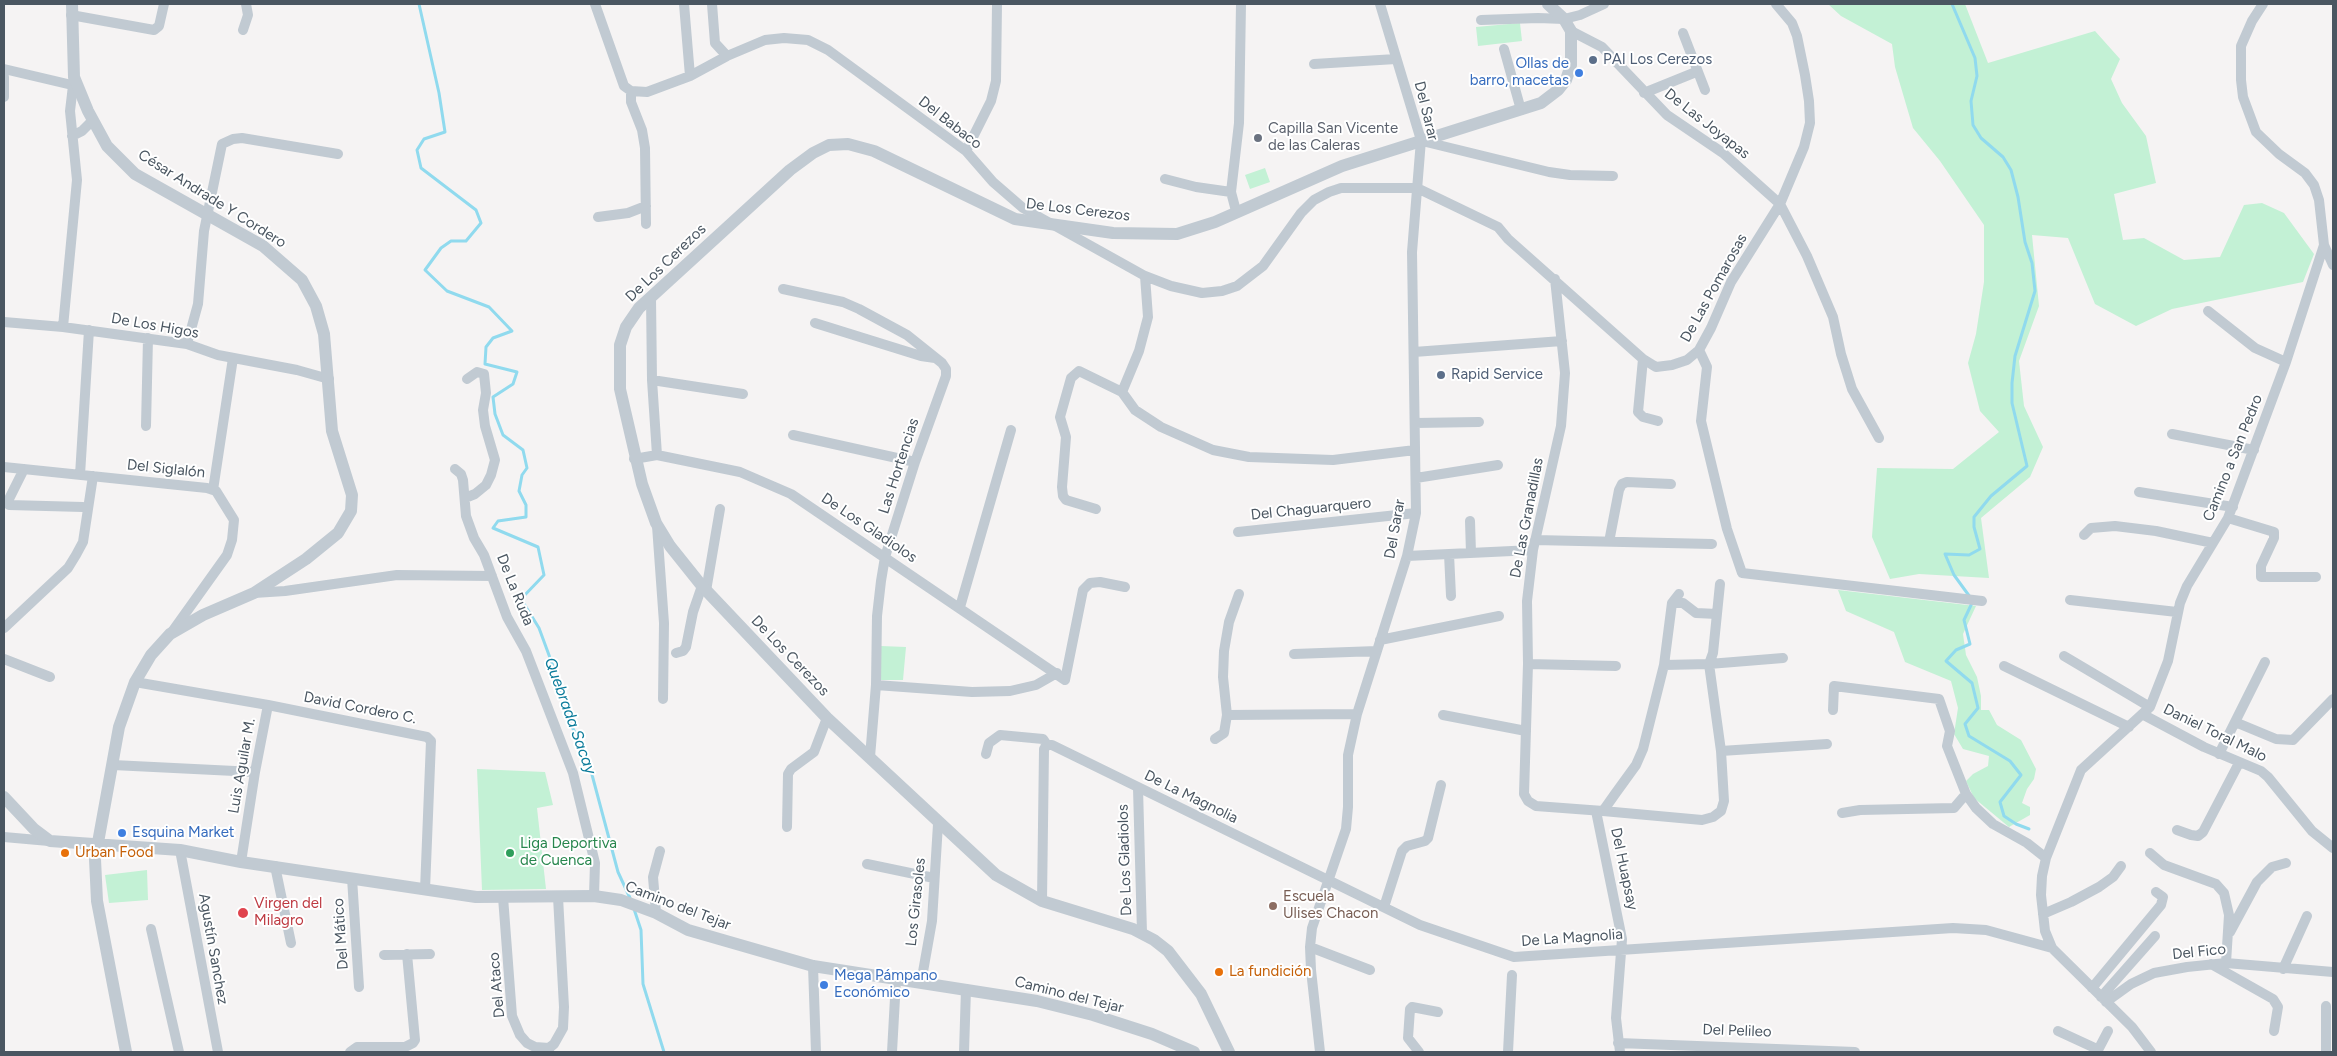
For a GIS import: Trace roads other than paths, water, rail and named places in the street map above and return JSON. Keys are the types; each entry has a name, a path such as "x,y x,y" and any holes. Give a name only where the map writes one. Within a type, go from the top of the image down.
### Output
{"street":[{"path":"72,9 154,30 159,26 164,4"},
{"path":"243,30 248,15 246,4"},
{"path":"595,4 624,86 631,91 632,102 642,130 645,148 646,224"},
{"path":"684,4 690,76"},
{"path":"712,4 715,42 727,56"},
{"path":"966,151 991,101 996,81 997,4"},
{"path":"1236,211 1231,192 1239,122 1241,4"},
{"name":"Del Sarar","path":"1320,1052 1310,947 1312,928 1348,817 1348,755 1357,714 1407,556 1416,513 1412,252 1421,140 1380,4"},
{"path":"1548,4 1564,19 1571,31"},
{"path":"1481,20 1564,19 1580,15 1604,4"},
{"name":"De Las Pomarosas","path":"1417,188 1498,227 1508,239 1643,358 1656,366 1672,365 1687,360 1699,350 1731,282 1780,204 1804,147 1810,123 1810,100 1797,36 1792,23 1776,4"},
{"name":"Camino a San Pedro","path":"2151,1052 2132,1027 2052,948 2045,931 2041,886 2046,858 2080,770 2146,711 2168,661 2177,612 2187,586 2228,518 2286,362 2324,246 2320,206 2314,185 2305,172 2279,154 2256,132 2243,97 2241,46 2252,21 2263,4"},
{"name":"César Andrade Y Cordero","path":"72,9 73,81 107,146 135,174 263,246 302,280 316,306 324,334 332,430 352,495 351,511 338,533 306,559 254,593 203,615 170,634 151,655 135,682 118,727 113,766 95,859 97,901 126,1052"},
{"name":"De Las Joyapas","path":"1571,31 1602,47 1644,93 1667,114 1723,153 1780,204"},
{"name":"De Los Cerezos","path":"1228,1052 1210,1012 1191,979 1168,951 1142,932 1042,901 996,875 938,824 827,718 704,588 670,546 656,523 634,459 620,389 620,345 626,327 639,308 790,170 813,153 829,145 848,144 874,151 1015,219 1113,233 1177,234 1215,222 1236,211 1342,166 1541,103 1558,90 1566,80 1571,65 1571,31"},
{"path":"1683,33 1696,72 1705,90"},
{"name":"Del Babaco","path":"631,91 647,92 690,76 727,56 765,40 784,38 808,40 828,50 966,151 1015,202 1048,224 1145,276 1171,286 1202,293 1222,291 1237,286 1263,266 1301,213 1314,200 1329,192 1341,188 1417,188"},
{"path":"1504,49 1521,110"},
{"path":"1314,64 1396,59"},
{"path":"4,68 73,81 70,111 77,186 63,327"},
{"path":"1644,93 1696,72"},
{"path":"4,76 4,97"},
{"path":"72,136 82,131 93,120"},
{"path":"187,344 198,304 207,216 222,144 228,140 242,138 338,154"},
{"path":"1421,140 1549,172 1570,175 1613,176"},
{"path":"1165,179 1196,187 1231,192"},
{"path":"1780,204 1807,256 1833,317 1841,354 1852,389 1880,438"},
{"path":"598,217 628,212 646,206"},
{"path":"2324,246 2333,265"},
{"path":"1122,392 1139,351 1148,317 1145,276"},
{"name":"De Las Granadillas","path":"1555,279 1565,373 1560,426 1533,550 1527,601 1528,664 1524,794 1528,801 1536,806 1600,811"},
{"name":"Las Hortencias","path":"783,289 843,302 907,335 936,358 946,369 946,376 915,462 886,557 877,616 876,685 870,758"},
{"path":"651,298 652,380 657,456"},
{"path":"2208,310 2255,348 2286,362"},
{"name":"De Los Higos","path":"4,322 89,330 187,344 218,355 296,370 328,379"},
{"path":"815,323 921,356 936,358"},
{"path":"80,475 89,330"},
{"path":"146,426 148,338"},
{"path":"1414,352 1562,341"},
{"path":"1699,350 1706,367 1701,421 1727,529 1742,573 1982,601"},
{"path":"213,490 233,358"},
{"path":"1643,358 1638,412 1643,417 1658,421"},
{"path":"1096,509 1066,500 1063,496 1066,437 1060,417 1071,378 1079,371 1122,392 1135,410 1161,427 1213,450 1257,457 1333,460 1415,450"},
{"path":"465,498 475,494 486,485 495,460 485,426 483,410 486,381 484,374 477,372 467,379"},
{"path":"652,380 743,394"},
{"path":"1415,424 1479,422"},
{"path":"960,607 1011,430"},
{"path":"2172,434 2254,450"},
{"path":"793,435 915,462"},
{"name":"De Los Gladiolos","path":"634,459 657,456 740,472 790,494 1061,676"},
{"path":"1416,478 1498,465"},
{"name":"Del Siglalón","path":"4,467 213,490 222,497 234,520 232,540 226,555 170,634"},
{"path":"24,469 9,499 9,505 83,507"},
{"name":"De La Ruda","path":"454,469 461,474 463,480 466,516 492,576 507,618 532,665 580,794 595,863 594,896"},
{"path":"4,628 68,568 76,555 83,542 94,476"},
{"path":"1609,542 1619,490 1622,484 1627,482 1671,484"},
{"path":"2139,492 2232,507"},
{"path":"676,653 683,651 686,647 693,612 704,588 720,509"},
{"name":"Del Chaguarquero","path":"1238,532 1416,513"},
{"path":"2228,518 2274,532 2274,538 2261,566 2261,577 2316,577"},
{"path":"1470,521 1471,553"},
{"path":"656,523 664,623 663,698"},
{"path":"2084,535 2091,528 2115,526 2156,531 2213,543"},
{"path":"1535,540 1712,544"},
{"path":"1407,556 1533,550"},
{"path":"1449,554 1451,596"},
{"path":"254,593 285,591 397,575 492,576"},
{"path":"876,685 972,692 1010,691 1036,685 1061,676 1083,590 1090,583 1100,582 1125,587"},
{"path":"1600,811 1702,820 1713,817 1721,811 1724,801 1722,751 1709,664 1713,653 1720,584"},
{"path":"1215,738 1224,732 1227,714 1223,677 1224,651 1229,622 1239,594"},
{"path":"1600,811 1636,765 1643,749 1664,665 1672,603 1679,594"},
{"path":"2070,600 2177,612"},
{"path":"1672,603 1683,603 1696,613 1717,614"},
{"path":"1380,640 1499,616"},
{"path":"1294,654 1377,652"},
{"name":"Daniel Toral Malo","path":"2064,656 2146,711 2219,754 2256,768 2268,777 2312,831 2333,848"},
{"path":"1664,665 1709,664 1783,658"},
{"path":"4,659 50,677"},
{"path":"2219,754 2265,662"},
{"path":"1528,664 1616,666"},
{"path":"2004,666 2129,727"},
{"name":"David Cordero C.","path":"135,682 268,705 429,738 431,741 425,890"},
{"path":"1834,710 1834,686 1939,700 1950,731 1947,746 1966,794 1976,808 1994,824 2027,843 2046,858"},
{"path":"2235,722 2276,740 2293,740 2333,699"},
{"name":"Luis Aguilar M.","path":"241,862 268,705"},
{"path":"1227,714 1357,714"},
{"path":"1443,715 1526,731"},
{"path":"787,827 788,774 791,769 814,752 827,718"},
{"name":"De La Magnolia","path":"986,754 989,743 1000,735 1043,739 1047,745 1052,745 1420,925 1514,957 1953,928 1986,930 2052,948"},
{"path":"1722,751 1828,744"},
{"path":"1042,901 1044,749 1047,745"},
{"path":"2177,830 2198,836 2203,832 2239,763"},
{"path":"113,766 255,772"},
{"path":"1384,907 1402,851 1407,846 1425,841 1428,838 1440,785"},
{"name":"De Los Gladiolos","path":"1138,788 1142,932"},
{"path":"1842,813 1860,810 1954,808 1966,794"},
{"path":"4,797 34,829 50,841"},
{"name":"Del Huapsay","path":"1600,811 1621,926 1622,950 1616,1018 1619,1047"},
{"name":"Los Girasoles","path":"921,983 932,921 938,824"},
{"name":"Camino del Tejar","path":"4,837 180,850 241,862 476,897 594,896 621,900 652,912 688,930 813,966 1037,1001 1094,1014 1152,1034 1194,1052"},
{"name":"Agustín Sanchez","path":"180,850 218,1052"},
{"path":"652,912 653,877 660,851"},
{"path":"2150,853 2164,865 2216,884 2224,893 2229,915 2226,963"},
{"path":"2228,938 2257,882 2272,867 2286,863"},
{"path":"867,864 934,878"},
{"path":"275,866 291,943"},
{"path":"2042,914 2071,902 2099,887 2113,877 2121,866"},
{"name":"Del Mático","path":"352,878 359,987"},
{"path":"2092,988 2161,905 2162,897 2156,892"},
{"name":"Del Ataco","path":"503,897 512,1016 520,1035 527,1043 549,1050"},
{"path":"549,1050 563,1028 564,1007 558,897"},
{"path":"2283,969 2307,916"},
{"path":"151,929 179,1052"},
{"path":"2103,999 2155,936"},
{"path":"1310,947 1370,970"},
{"path":"350,1052 357,1047 405,1047 415,1040 407,954"},
{"path":"384,955 430,954"},
{"name":"Del Fico","path":"2103,999 2154,973 2211,964 2226,963 2333,972"},
{"path":"2211,964 2273,998 2278,1006 2274,1031"},
{"path":"813,966 816,1052"},
{"path":"1508,1052 1512,976"},
{"path":"892,1052 896,980"},
{"path":"964,1052 966,989"},
{"path":"2326,1006 2326,1052"},
{"path":"1419,1052 1408,1038 1410,1009 1412,1007 1438,1012"},
{"path":"2058,1031 2097,1051 2108,1030"},
{"name":"Del Pelileo","path":"1619,1047 1855,1052"}],"waterway":[{"name":"Quebrada Sacay","path":"419,4 439,93 445,132 424,139 417,150 421,168 476,210 481,223 466,241 451,241 441,248 425,270 447,291 489,307 512,331 493,338 486,347 485,364 517,372 513,384 493,397 495,414 503,435 523,450 527,468 522,475 519,491 526,505 526,517 498,521 493,528 538,547 544,575 521,599 539,628 553,666 569,721 587,756 618,872 630,898"},
{"path":"1952,4 1975,58 1977,76 1971,101 1973,125 1981,138 2003,157 2011,170 2018,197 2025,242 2032,263 2035,291 2015,356 2012,383 2012,403 2027,466 1991,496 1974,517 1974,527 1980,549 1969,555 1945,554 1954,575 1970,597"},
{"path":"1972,603 1964,620 1970,644 1956,650 1946,661 1972,683 1978,708 1965,724 1969,736 2010,761 2021,775 2000,802 2004,816 2016,824 2029,829"},
{"name":"Quebrada Sacay","path":"634,909 641,930 643,984 664,1052"}],"place":[{"name":"PAI Los Cerezos","path":"1593,60"},
{"name":"Ollas de barro, macetas","path":"1579,73"},
{"name":"Capilla San Vicente de las Caleras","path":"1258,138"},
{"name":"Rapid Service","path":"1441,375"},
{"name":"Esquina Market","path":"122,833"},
{"name":"Urban Food","path":"65,853"},
{"name":"Liga Deportiva de Cuenca","path":"510,853"},
{"name":"Escuela Ulises Chacon","path":"1273,906"},
{"name":"Virgen del Milagro","path":"243,913"},
{"name":"La fundición","path":"1219,972"},
{"name":"Mega Pámpano Económico","path":"824,985"}]}
